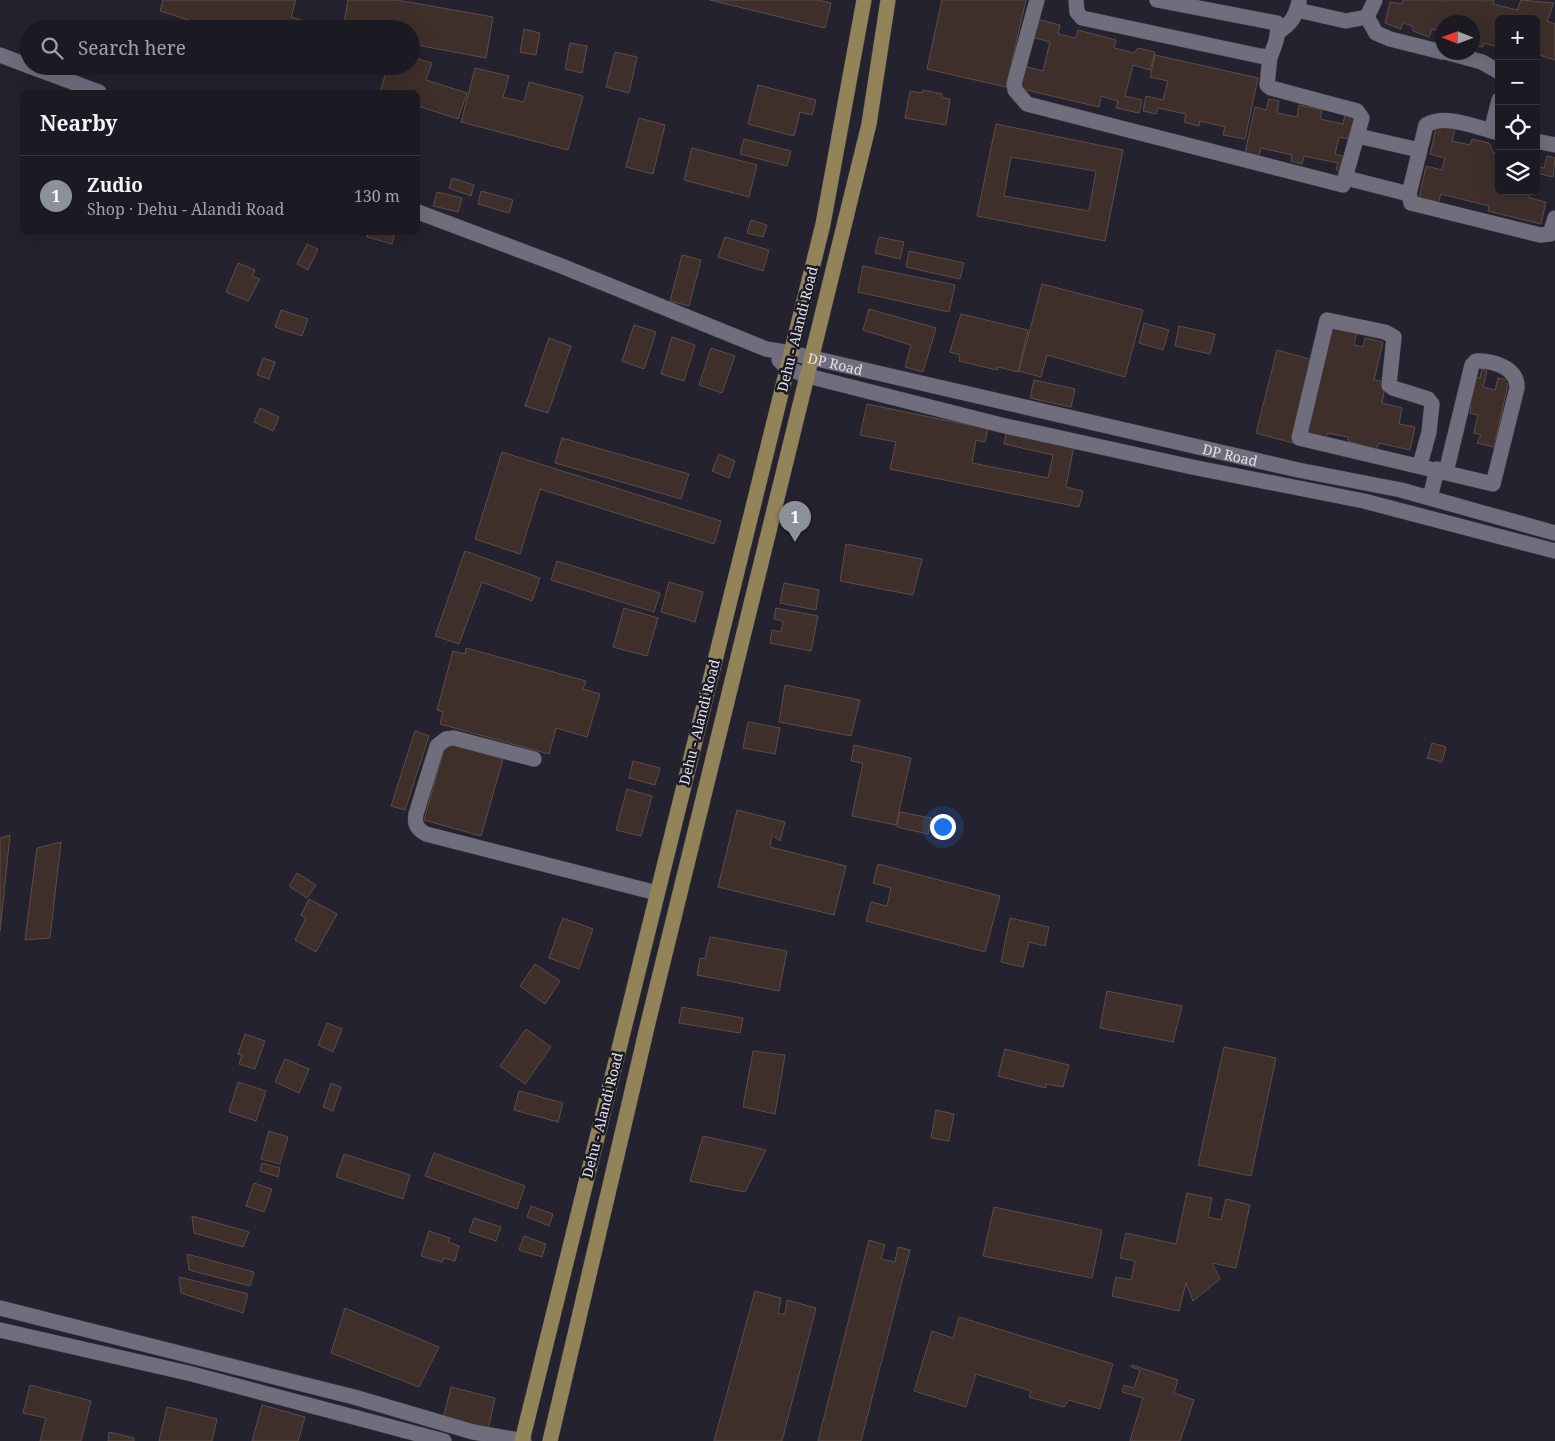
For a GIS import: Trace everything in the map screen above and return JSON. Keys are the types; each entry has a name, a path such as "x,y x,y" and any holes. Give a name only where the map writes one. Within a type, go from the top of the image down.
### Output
{"main road":[{"name":"Dehu - Alandi Road","path":"523,1441 822,230 842,132 864,0"},
{"name":"Dehu - Alandi Road","path":"550,1441 646,1029 866,136 888,0"},
{"path":"842,132 866,136"}],"street":[{"path":"1036,0 1014,84 1015,90 1027,104 1343,185 1362,118 1357,111 1271,88 1267,85 1270,57 1278,32 1277,23 1157,0"},
{"path":"1375,0 1368,17 1376,33 1390,39 1435,50"},
{"path":"1073,1 1076,12 1082,18 1270,57"},
{"path":"1278,32 1290,24 1298,5 1346,21 1368,17"},
{"path":"0,55 20,63"},
{"path":"1474,60 1495,70"},
{"path":"53,75 94,90"},
{"path":"1495,132 1436,120 1426,125 1409,194 1411,203 1540,235 1550,234 1555,218"},
{"path":"1358,136 1419,150"},
{"path":"1540,142 1555,145"},
{"path":"1346,178 1409,194"},
{"path":"420,213 559,265 766,349"},
{"path":"1420,465 1429,432 1432,404 1428,399 1393,388 1389,384 1394,338 1385,332 1327,320 1299,438 1420,465 1441,471 1493,484 1517,388 1517,380 1508,369 1481,360 1476,361 1472,365 1441,471 1430,498"},
{"name":"DP Road","path":"766,349 791,352 1430,498 1555,533"},
{"name":"DP Road","path":"766,349 787,368 808,376 1001,425 1364,501 1555,551"},
{"path":"1316,491 1320,474"},
{"path":"534,759 454,738 446,739 437,746 416,814 415,822 418,829 426,834 657,893"},
{"path":"0,1308 354,1397 473,1432 523,1441"},
{"path":"0,1330 192,1374 444,1441"}],"building":[{"path":"163,0 296,0 291,17 302,20 188,20 160,11"},
{"path":"348,0 397,0 493,17 486,58 420,46 420,20 345,20"},
{"path":"710,0 818,0 831,3 825,28"},
{"path":"942,0 1026,0 1006,87 927,69"},
{"path":"1403,0 1494,0 1493,4 1517,10 1521,0 1554,3 1547,21 1555,24 1555,60 1540,55 1540,15 1495,15 1495,46 1483,43 1483,47 1480,46 1480,15 1435,15 1435,30 1432,29 1429,37 1413,31 1413,27 1403,22 1401,29 1385,23 1390,2 1402,4"},
{"path":"1036,19 1060,25 1058,34 1076,38 1078,30 1116,40 1114,48 1134,53 1138,48 1155,52 1150,70 1133,65 1125,96 1142,100 1139,113 1116,108 1118,101 1101,96 1099,107 1018,88 1024,66 1043,71 1050,42 1032,37"},
{"path":"524,29 540,33 536,55 520,52"},
{"path":"570,43 587,46 582,73 565,69"},
{"path":"615,52 637,57 629,93 606,87"},
{"path":"1155,55 1258,78 1245,139 1223,135 1225,127 1200,121 1199,126 1184,122 1186,114 1158,108 1156,114 1143,111 1146,96 1163,100 1168,81 1150,77"},
{"path":"420,60 432,63 426,80 467,93 458,119 420,107 420,90 381,90 385,75 420,75"},
{"path":"475,68 509,76 503,97 524,102 529,82 583,96 568,150 461,122"},
{"path":"758,85 816,100 812,115 800,112 794,136 748,124"},
{"path":"923,90 942,94 942,98 950,99 946,125 905,118 910,91 923,93"},
{"path":"1269,99 1279,101 1277,113 1297,117 1299,105 1322,110 1320,119 1343,124 1345,115 1358,118 1353,140 1339,137 1335,154 1346,157 1343,171 1336,170 1338,163 1304,156 1302,164 1291,161 1292,155 1261,148 1259,156 1245,153 1255,107 1266,110"},
{"path":"639,118 665,125 653,174 626,167"},
{"path":"996,124 1123,150 1105,241 977,216","holes":["1011,157 1096,171 1089,211 1004,196"]},
{"path":"1437,124 1455,129 1452,141 1470,145 1472,139 1489,143 1495,153 1495,195 1530,195 1529,198 1546,202 1541,224 1488,211 1489,206 1441,194 1438,204 1419,199 1426,166 1442,170 1445,158 1430,154"},
{"path":"744,139 791,151 787,166 740,154"},
{"path":"692,148 757,165 749,197 684,180"},
{"path":"1547,156 1555,158 1553,177 1540,174 1540,167 1544,168"},
{"path":"452,178 474,185 471,196 449,188"},
{"path":"481,191 513,200 509,213 478,204"},
{"path":"437,192 462,198 458,212 433,206"},
{"path":"751,220 767,225 763,237 747,233"},
{"path":"367,235 394,235 392,244 367,237"},
{"path":"725,237 769,250 763,271 718,257"},
{"path":"879,237 904,242 900,259 875,253"},
{"path":"307,244 318,249 308,270 297,264"},
{"path":"909,251 964,263 960,279 906,267"},
{"path":"682,255 701,260 689,306 670,301"},
{"path":"238,263 255,270 252,276 260,279 248,301 226,292"},
{"path":"863,266 955,285 949,312 858,292"},
{"path":"1042,284 1143,310 1125,377 1047,355 1041,377 1019,371"},
{"path":"869,309 936,328 923,372 905,367 911,345 863,330"},
{"path":"281,310 308,319 302,336 275,327"},
{"path":"961,314 1028,330 1018,372 998,367 997,370 959,361 960,355 950,352"},
{"path":"1144,323 1169,330 1163,350 1139,343"},
{"path":"634,325 656,332 644,369 622,361"},
{"path":"1329,325 1357,331 1354,345 1363,347 1365,338 1383,342 1374,380 1386,382 1382,403 1402,408 1399,424 1415,427 1410,450 1379,443 1376,449 1348,441 1348,437 1327,433 1326,438 1305,434"},
{"path":"1179,326 1215,334 1210,354 1175,346"},
{"path":"672,337 695,345 684,381 661,374"},
{"path":"549,338 571,346 548,413 525,406"},
{"path":"711,348 735,356 722,393 699,385"},
{"path":"1277,350 1313,360 1293,443 1256,433"},
{"path":"263,358 275,362 269,379 257,375"},
{"path":"1482,369 1487,371 1483,387 1495,390 1498,378 1509,380 1494,447 1477,443 1481,435 1474,433 1478,415 1470,413 1471,405 1467,404 1473,376 1480,378"},
{"path":"1034,380 1075,389 1071,407 1030,398"},
{"path":"867,404 988,429 985,442 976,440 972,463 1048,478 1053,455 1004,444 1006,433 1074,446 1066,487 1083,491 1079,507 890,469 896,442 860,435"},
{"path":"260,408 279,417 273,431 254,422"},
{"path":"562,438 689,474 681,499 555,463"},
{"path":"502,452 721,521 714,544 540,489 520,554 475,539"},
{"path":"719,454 735,461 729,478 712,471"},
{"path":"846,544 922,559 913,595 840,581"},
{"path":"465,551 540,578 532,601 482,582 459,644 435,636"},
{"path":"557,561 660,593 654,612 551,580"},
{"path":"669,582 703,592 695,622 661,612"},
{"path":"784,583 819,590 816,610 780,603"},
{"path":"624,608 658,618 647,656 613,647"},
{"path":"776,608 818,616 811,651 770,643 772,630 781,632 783,621 774,619"},
{"path":"466,648 586,681 583,689 600,694 587,737 556,728 549,754 440,724 443,712 437,710 453,651 465,654"},
{"path":"785,685 860,700 851,736 779,722"},
{"path":"748,722 780,728 775,754 743,748"},
{"path":"415,731 429,736 405,810 391,806"},
{"path":"446,743 503,759 481,836 424,820"},
{"path":"1432,743 1446,747 1442,762 1427,758"},
{"path":"854,745 911,758 896,825 852,816 863,763 851,761"},
{"path":"633,761 660,768 655,785 629,778"},
{"path":"627,789 652,796 641,836 616,830"},
{"path":"737,810 785,822 780,841 772,835 770,847 846,866 834,915 718,887"},
{"path":"900,812 931,818 928,834 897,827"},
{"path":"10,835 0,931 0,838"},
{"path":"61,842 50,938 25,940 37,848"},
{"path":"878,864 1000,896 985,952 866,921 871,902 887,906 891,888 873,883"},
{"path":"297,873 316,885 307,898 289,886"},
{"path":"309,899 337,914 316,952 295,940 306,918 301,915"},
{"path":"563,918 593,929 579,969 549,958"},
{"path":"1010,918 1049,927 1045,946 1029,942 1023,967 1001,962"},
{"path":"710,937 787,951 779,991 697,975 700,958 705,959"},
{"path":"535,964 560,981 545,1004 520,986"},
{"path":"1107,991 1182,1006 1173,1042 1100,1028"},
{"path":"682,1007 743,1018 740,1033 679,1023"},
{"path":"327,1023 342,1029 333,1052 318,1045"},
{"path":"526,1029 551,1047 525,1084 500,1066"},
{"path":"245,1034 265,1041 255,1069 239,1064 242,1055 238,1054"},
{"path":"1224,1047 1276,1058 1251,1176 1198,1165"},
{"path":"1005,1049 1069,1065 1063,1087 1046,1084 1046,1088 998,1076"},
{"path":"753,1051 785,1055 775,1114 743,1107"},
{"path":"285,1059 309,1069 299,1093 275,1082"},
{"path":"238,1082 266,1091 256,1121 229,1112"},
{"path":"331,1083 341,1087 333,1111 323,1107"},
{"path":"519,1091 563,1103 558,1122 514,1110"},
{"path":"936,1110 954,1114 949,1141 931,1138"},
{"path":"269,1131 288,1137 280,1164 261,1159"},
{"path":"703,1136 766,1150 745,1192 690,1181"},
{"path":"434,1153 525,1186 517,1209 425,1176"},
{"path":"344,1154 410,1175 403,1199 336,1177"},
{"path":"262,1163 280,1168 278,1177 260,1171"},
{"path":"254,1183 272,1189 264,1212 246,1206"},
{"path":"1187,1193 1212,1198 1208,1217 1221,1220 1226,1199 1250,1205 1236,1268 1212,1263 1220,1279 1193,1301 1186,1283 1179,1311 1112,1296 1116,1277 1131,1280 1135,1261 1120,1258 1126,1233 1176,1244"},
{"path":"531,1206 553,1214 549,1226 527,1217"},
{"path":"994,1207 1102,1230 1092,1278 983,1256"},
{"path":"192,1216 249,1232 243,1247 194,1233"},
{"path":"474,1218 501,1227 496,1241 469,1232"},
{"path":"429,1231 450,1238 448,1242 459,1246 455,1261 444,1258 442,1262 421,1256"},
{"path":"524,1236 546,1244 542,1257 519,1250"},
{"path":"869,1240 885,1245 881,1259 895,1262 898,1247 910,1250 861,1441 818,1441"},
{"path":"187,1254 254,1272 250,1286 189,1270"},
{"path":"179,1277 248,1294 243,1313 181,1293"},
{"path":"755,1291 781,1298 778,1314 785,1314 787,1300 816,1308 782,1441 714,1441"},
{"path":"345,1308 439,1347 419,1387 331,1353"},
{"path":"959,1317 1113,1364 1100,1409 1069,1400 1064,1407 1029,1397 1031,1391 976,1374 966,1407 914,1391 932,1331 953,1338"},
{"path":"1132,1365 1178,1380 1174,1393 1194,1400 1180,1441 1130,1441 1143,1398 1122,1392 1124,1385 1134,1388 1140,1370 1131,1367"},
{"path":"30,1385 91,1401 81,1441 40,1441 46,1418 23,1413"},
{"path":"451,1387 495,1398 488,1430 443,1419"},
{"path":"262,1405 305,1417 298,1441 252,1441"},
{"path":"167,1407 217,1419 212,1441 159,1441"},
{"path":"109,1432 134,1438 134,1441 108,1441"}],"place":[{"name":"Zudio","path":"795,542"}]}
